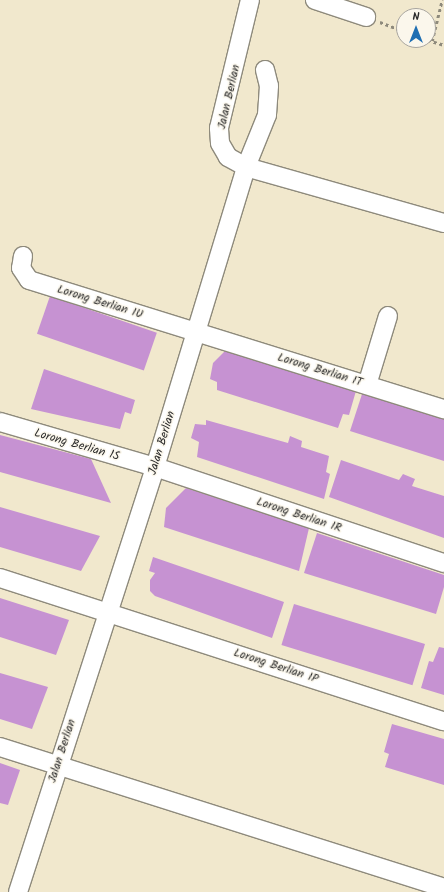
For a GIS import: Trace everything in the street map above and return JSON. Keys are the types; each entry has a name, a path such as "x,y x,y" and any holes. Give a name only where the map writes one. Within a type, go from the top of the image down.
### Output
{"street":[{"name":"Jalan Berlian","path":"18,892 57,766 155,467 246,167 228,157 220,143 219,128 250,0"},
{"path":"315,0 366,17"},
{"path":"266,70 269,86 267,115 246,167 444,223"},
{"name":"Lorong Berlian 1U","path":"23,256 21,268 30,280 197,332"},
{"path":"367,385 388,316"},
{"name":"Lorong Berlian 1T","path":"197,332 444,409"},
{"name":"Lorong Berlian 1S","path":"0,422 155,467"},
{"name":"Lorong Berlian 1R","path":"155,467 444,563"},
{"name":"Lorong Berlian 1P","path":"0,578 444,720"},
{"path":"0,747 444,888"}],"path":[{"path":"436,25 442,0"},
{"path":"366,17 396,28"}],"building":[{"path":"50,296 157,333 144,371 37,334"},
{"path":"229,347 358,384 349,415 343,414 338,428 217,390 217,382 210,379 213,363"},
{"path":"44,369 135,400 131,414 125,412 120,429 31,409"},
{"path":"363,391 444,418 444,461 350,431"},
{"path":"206,420 288,443 290,436 302,441 301,447 329,456 326,472 330,474 324,499 197,457 199,442 191,438 195,424 206,425"},
{"path":"0,435 91,459 111,503 0,472"},
{"path":"341,460 399,480 403,474 415,479 412,486 444,496 444,538 329,497"},
{"path":"186,488 309,528 299,571 164,527 166,508"},
{"path":"0,507 100,536 81,571 0,547"},
{"path":"317,533 444,575 444,587 436,614 304,573"},
{"path":"153,557 284,602 272,638 155,596 150,591 150,580 155,573 149,571"},
{"path":"0,598 69,620 56,655 0,637"},
{"path":"294,604 425,644 412,685 281,645"},
{"path":"439,647 444,648 444,695 421,688 429,661 433,662"},
{"path":"0,673 48,687 32,729 0,719"},
{"path":"392,724 444,739 444,785 385,767 389,754 384,752"},
{"path":"0,763 20,770 8,805 0,803"}]}
